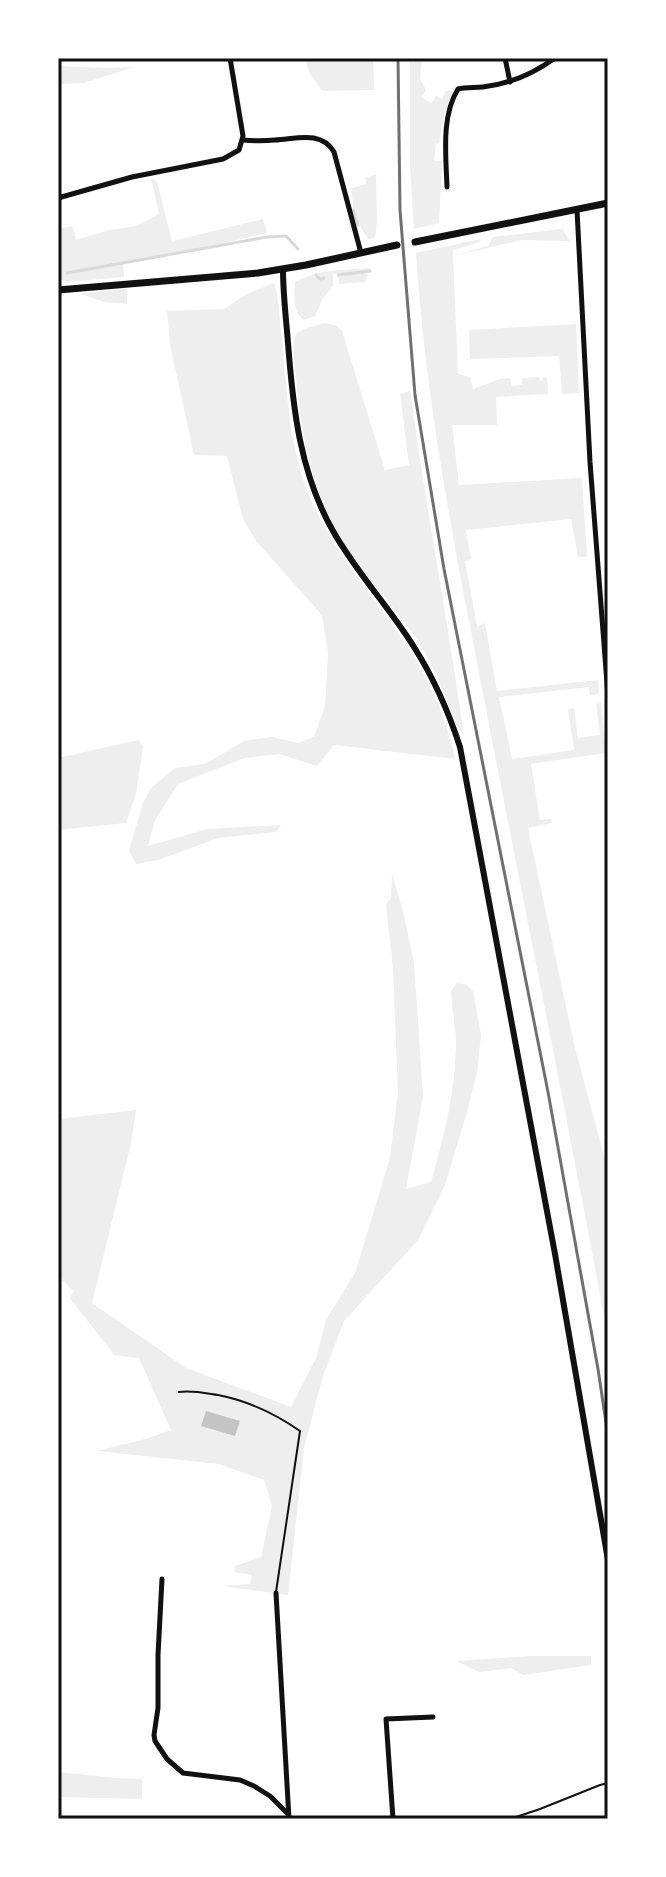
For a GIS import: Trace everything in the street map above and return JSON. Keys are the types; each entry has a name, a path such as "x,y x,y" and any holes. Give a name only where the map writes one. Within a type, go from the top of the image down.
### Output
{"main road":[{"path":"415,242 608,203"},
{"path":"58,290 231,276 283,269 397,245"}],"street":[{"path":"58,198 132,177 223,159 236,153 243,140 230,58"},
{"path":"505,58 510,82"},
{"path":"447,187 447,129 456,92 461,88 510,82 529,75 555,58"},
{"path":"243,140 311,137 328,144 334,152 361,253"},
{"path":"577,210 590,462 608,696"},
{"path":"283,269 294,413 310,482 347,554 422,660 460,747 558,1270 608,1560"},
{"path":"162,1579 155,1741 167,1759 183,1773 240,1780 270,1796 288,1816"},
{"path":"276,1593 288,1816"},
{"path":"393,1819 386,1719 433,1717"}],"lane":[{"path":"179,1392 195,1391 250,1403 272,1412 300,1431 276,1593"},
{"path":"510,1819 608,1783"}],"shaded area":[{"path":"305,58 373,58 374,90 322,91 309,72"},
{"path":"410,58 422,58 420,79 426,90 421,97 431,103 436,96 442,99 446,91 453,91 439,143 436,144 434,161 442,161 439,223 414,229 410,168"},
{"path":"58,66 134,67 84,83 58,84"},
{"path":"376,174 377,223 375,238 369,239 356,215 352,188 366,184 365,178"},
{"path":"151,178 157,182 172,241 263,219 267,233 123,263 124,277 68,282 58,278 58,229 72,226 76,240 137,226 159,214"},
{"path":"562,229 570,241 522,240 453,256 488,246 493,237"},
{"path":"481,239 480,242 453,250 458,374 470,377 473,389 500,379 510,378 511,386 522,385 522,378 539,377 543,381 543,377 547,378 548,394 496,397 497,425 452,425 459,485 582,478 587,557 578,557 571,519 466,530 471,559 465,561 477,627 485,623 497,691 598,680 599,694 590,695 589,687 499,697 512,759 574,750 568,709 574,708 578,738 600,735 596,704 601,703 606,753 531,764 540,820 551,819 552,823 528,828 574,1044 608,1171 608,1338 444,487 427,370 416,253"},
{"path":"370,268 365,282 339,284 338,274 333,274 333,286 323,298 315,316 304,320 297,313 295,282 322,272"},
{"path":"274,283 291,426 304,482 339,551 421,669 444,719 455,759 334,745 317,766 279,754 244,758 178,784 155,820 148,846 207,829 281,825 276,832 218,838 158,860 136,864 129,850 143,803 151,788 175,768 205,764 244,741 272,737 298,743 314,737 325,706 328,654 322,615 256,541 243,519 227,456 194,455 170,345 167,311 224,309 245,295"},
{"path":"127,289 127,304 104,302 81,294 81,293"},
{"path":"324,323 336,325 342,331 385,470 409,465 400,394 410,391 464,736 457,727 424,651 340,537 321,497 303,432 293,346 296,334"},
{"path":"576,324 579,393 562,394 559,356 470,359 469,330"},
{"path":"138,740 143,746 136,794 126,823 58,830 58,758"},
{"path":"392,874 414,963 423,1096 406,1189 431,1182 440,1148 454,1077 456,1041 451,991 457,983 466,984 473,991 481,1035 477,1073 445,1185 418,1240 344,1321 323,1376 304,1448 288,1595 222,1586 250,1584 252,1575 234,1572 235,1566 261,1557 272,1506 264,1480 219,1464 97,1451 171,1430 139,1358 114,1355 70,1298 73,1291 58,1275 58,1119 136,1110 131,1143 92,1303 186,1368 291,1407 316,1358 326,1320 355,1273 390,1158 398,1091 393,969 386,905 391,898"},
{"path":"591,1656 591,1665 523,1675 511,1668 479,1672 456,1661"},
{"path":"58,1772 142,1779 142,1799 58,1797"}],"building":[{"path":"206,1411 240,1421 235,1436 201,1426"}],"waterway":[{"path":"353,210 358,225"},
{"path":"67,273 267,237 286,236 298,249"},
{"path":"338,275 370,271"},
{"path":"316,275 324,278"}],"railway":[{"path":"398,58 400,210 415,395 444,569 548,1092 608,1436"}]}
